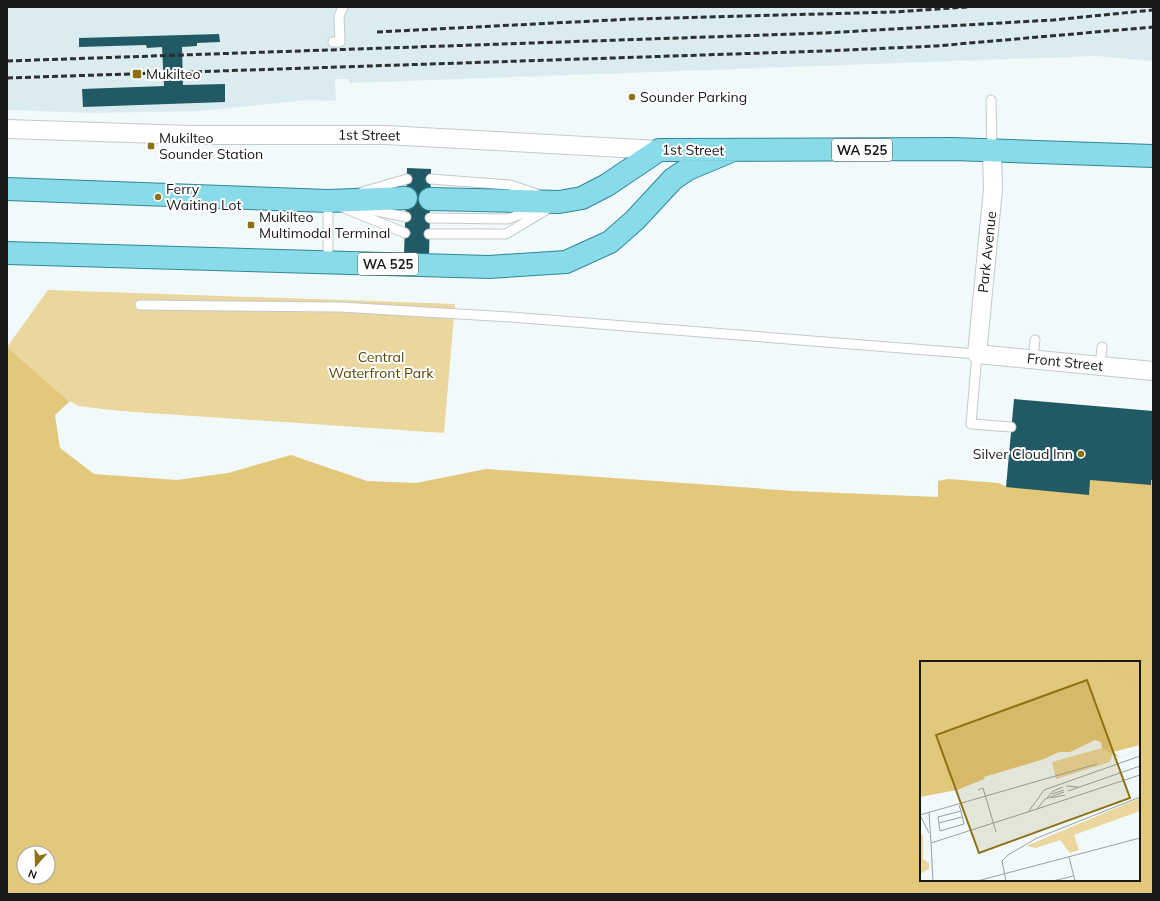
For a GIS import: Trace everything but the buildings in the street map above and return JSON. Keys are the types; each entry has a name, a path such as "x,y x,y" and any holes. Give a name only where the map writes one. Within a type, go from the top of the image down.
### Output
{"main road":[{"name":"1st Street","path":"659,150 731,151"},
{"path":"430,199 559,202 582,198 607,185 659,150"},
{"name":"WA 525","path":"7,253 489,267 566,262 610,242 635,220 673,180 688,169 731,151 992,150 1153,156"},
{"name":"WA 525","path":"7,189 328,201 406,198"}],"street":[{"name":"1st Street","path":"7,129 190,135 385,134 659,150"},
{"name":"Park Avenue","path":"977,354 993,189 992,150"},
{"name":"Front Street","path":"977,354 1153,371"}],"lane":[{"path":"333,42 340,42 339,16 343,7"},
{"path":"991,100 992,150"},
{"path":"328,201 328,262"},
{"name":"WA 525","path":"328,201 405,233"},
{"path":"429,234 506,234 559,202"},
{"path":"140,305 340,307 511,318 977,354 971,424 1011,427"},
{"path":"1033,359 1035,340"},
{"path":"1100,366 1102,346"}],"shaded area":[{"path":"7,7 1153,7 1153,61 1096,56 349,83 349,79 335,79 336,101 310,100 200,111 92,113 7,110"},
{"path":"7,347 77,408 616,472 825,487 932,479 938,481 948,479 999,483 1007,487 1090,480 1153,480 1153,894 7,894"}],"green space":[{"name":"Central Waterfront Park","path":"48,290 455,304 444,433 77,408 7,347"}],"pier":[{"path":"70,401 78,406 616,470 825,485 933,477 938,479 938,497 794,491 486,469 416,483 367,481 291,455 228,473 177,480 94,474 60,448 55,415"}],"railway":[{"path":"377,32 633,19 894,12 967,7"},
{"path":"7,61 824,33 1053,20 1153,10"},
{"path":"7,78 824,51 936,46 1153,27"}],"place":[{"name":"Mukilteo","path":"137,74"},
{"name":"Sounder Parking","path":"632,97"},
{"name":"Mukilteo Sounder Station","path":"151,146"},
{"name":"Ferry Waiting Lot","path":"158,197"},
{"name":"Mukilteo Multimodal Terminal","path":"251,225"},
{"name":"Silver Cloud Inn","path":"1081,454"}]}
